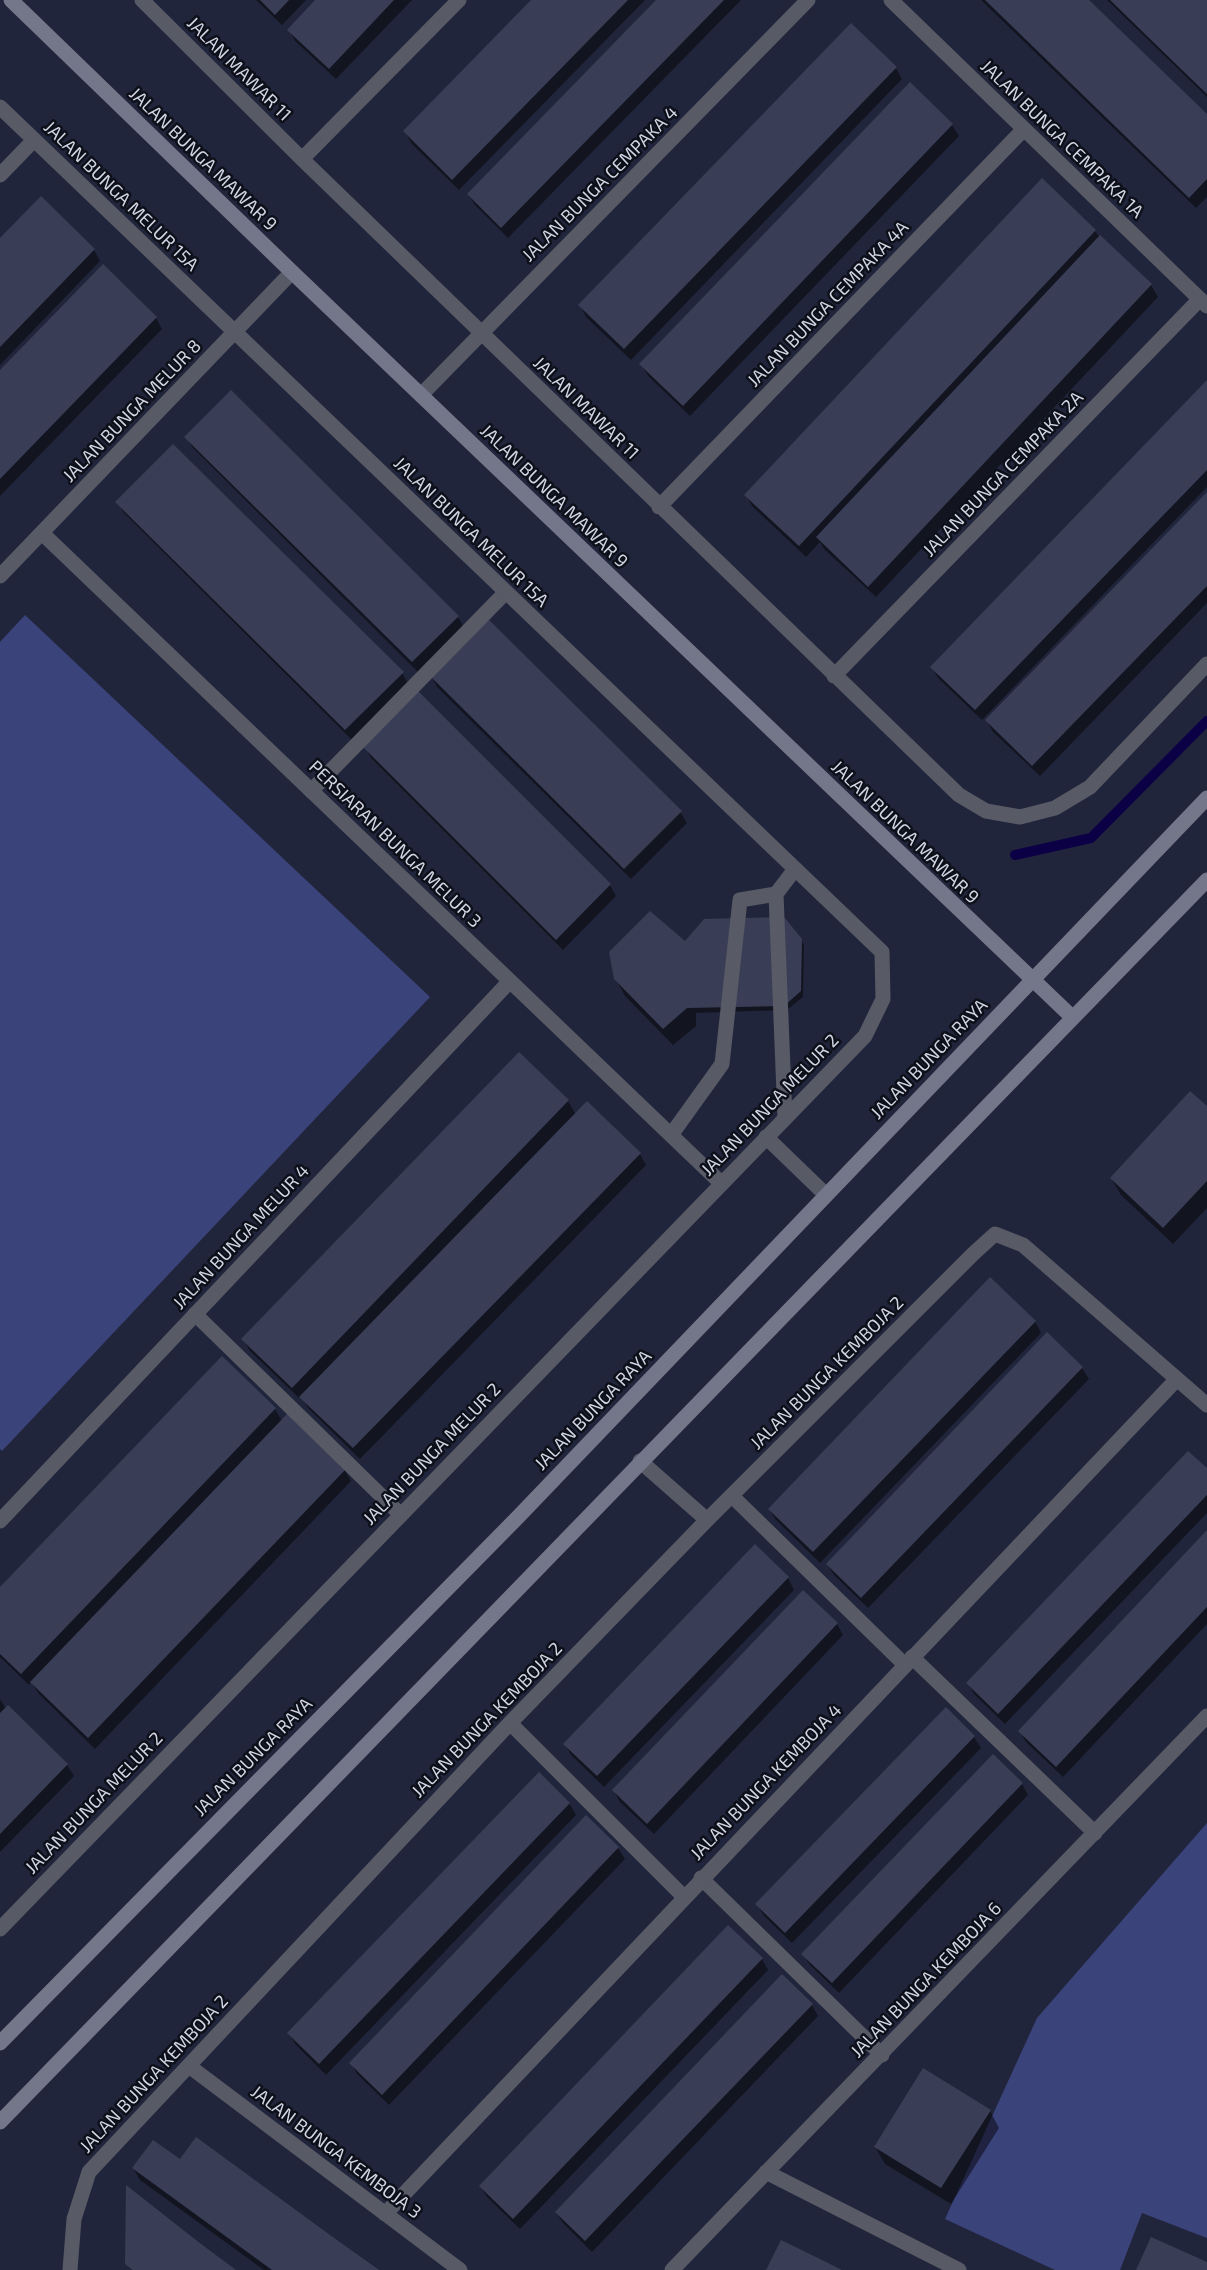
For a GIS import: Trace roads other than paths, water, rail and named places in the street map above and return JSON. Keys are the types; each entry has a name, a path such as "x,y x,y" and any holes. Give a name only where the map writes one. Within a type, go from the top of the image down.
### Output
{"street":[{"name":"JALAN BUNGA MAWAR 9","path":"11,0 292,272 1072,1017"},
{"name":"JALAN MAWAR 11","path":"142,0 659,507 959,795 986,811 1020,817 1055,808 1090,787 1207,664"},
{"path":"302,159 459,0"},
{"name":"JALAN BUNGA CEMPAKA 4","path":"421,395 808,0"},
{"name":"JALAN BUNGA CEMPAKA 1A","path":"891,0 1203,302"},
{"name":"JALAN BUNGA MELUR 15A","path":"0,107 882,952 883,999"},
{"name":"JALAN BUNGA CEMPAKA 4A","path":"659,507 1024,129"},
{"path":"0,175 34,140"},
{"name":"JALAN BUNGA MELUR 8","path":"0,576 292,272"},
{"name":"JALAN BUNGA CEMPAKA 2A","path":"834,676 1203,302"},
{"name":"PERSIARAN BUNGA MELUR 3","path":"42,533 721,1183"},
{"path":"311,791 506,592"},
{"name":"JALAN BUNGA RAYA","path":"0,2043 518,1517 1207,798"},
{"path":"785,1118 776,894 795,869"},
{"path":"0,2122 1207,880"},
{"path":"671,1135 722,1064 740,900 776,894"},
{"name":"JALAN BUNGA MELUR 4","path":"0,1520 510,981"},
{"name":"JALAN BUNGA MELUR 2","path":"0,1929 865,1036 883,999"},
{"path":"766,1137 826,1195"},
{"name":"JALAN BUNGA KEMBOJA 2","path":"70,2270 74,2219 89,2172 510,1723 707,1520 995,1234 1023,1245 1178,1379"},
{"path":"195,1314 401,1515"},
{"path":"1178,1379 1207,1405"},
{"name":"JALAN BUNGA KEMBOJA 4","path":"385,2214 701,1878 1178,1379"},
{"path":"640,1461 707,1520"},
{"path":"732,1496 1095,1833"},
{"name":"JALAN BUNGA KEMBOJA 6","path":"672,2270 1207,1716"},
{"path":"510,1723 684,1897"},
{"path":"701,1878 882,2055"},
{"name":"JALAN BUNGA KEMBOJA 3","path":"189,2066 460,2270"},
{"path":"766,2172 959,2270"}],"waterway":[{"path":"1015,855 1091,838 1207,721"}]}
